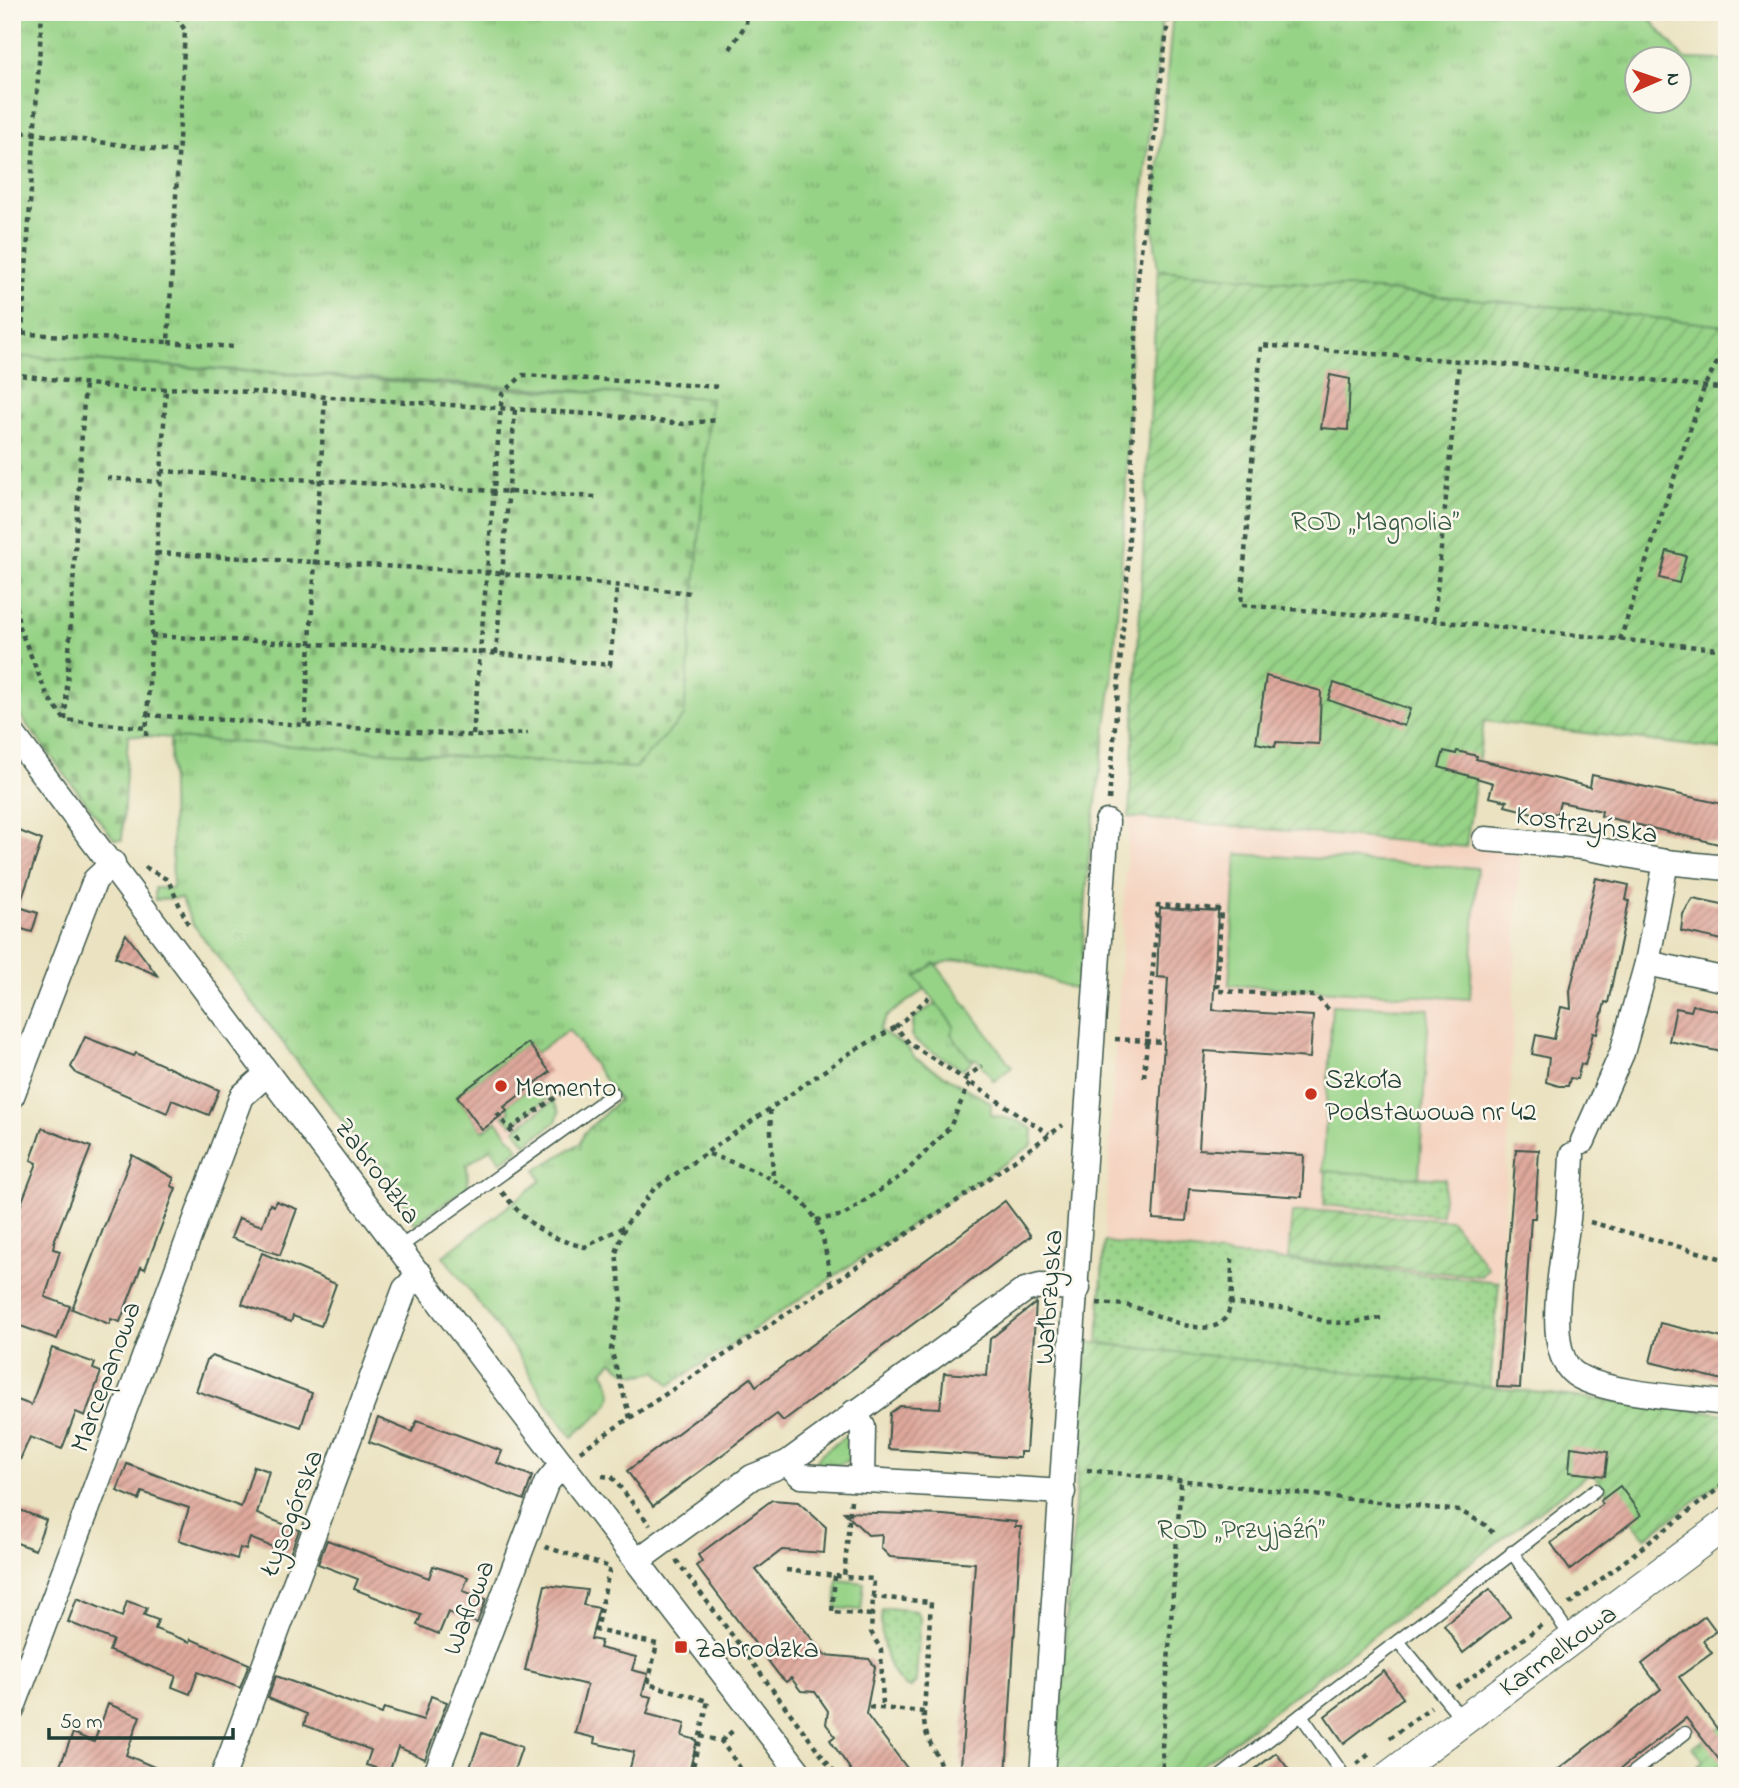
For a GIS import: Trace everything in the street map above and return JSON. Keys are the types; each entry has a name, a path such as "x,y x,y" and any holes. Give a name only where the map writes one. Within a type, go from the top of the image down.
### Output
{"street":[{"name":"Zabrodzka","path":"12,733 113,863 268,1074 562,1464 802,1776"},
{"name":"Wałbrzyska","path":"1042,1776 1063,1492 1085,1295 1107,822"},
{"name":"Kostrzyńska","path":"1485,839 1582,847 1666,862 1647,963 1622,1053 1578,1148 1568,1217"},
{"path":"1666,862 1727,868"},
{"path":"12,1096 95,880 113,863"},
{"path":"1647,963 1727,980"},
{"name":"Marcepanowa","path":"12,1710 242,1096 268,1074"},
{"path":"1568,1217 1557,1311 1558,1340 1565,1366 1577,1376 1611,1387 1727,1403"},
{"name":"Łysogórska","path":"223,1776 405,1289 420,1274"},
{"path":"637,1561 752,1476 787,1463 1025,1290 1040,1286 1085,1295"},
{"path":"854,1412 863,1427 857,1478"},
{"path":"787,1463 802,1476 1063,1492"},
{"name":"Waflowa","path":"435,1776 546,1483 562,1464"},
{"name":"Karmelkowa","path":"1389,1776 1454,1708 1564,1626 1727,1523"}],"lane":[{"path":"400,1247 613,1094"},
{"path":"1221,1776 1595,1490"},
{"path":"1512,1552 1564,1626"},
{"path":"1398,1641 1454,1708"},
{"path":"1301,1715 1343,1775"},
{"path":"1629,1776 1685,1732"}],"path":[{"path":"22,334 42,12"},
{"path":"168,342 185,30 173,12"},
{"path":"730,48 746,24 747,12"},
{"path":"1107,822 1128,566 1138,277 1169,12"},
{"path":"12,131 178,152"},
{"path":"12,333 233,347"},
{"path":"1620,640 1705,385 1727,344"},
{"path":"1727,389 1546,368 1459,363 1339,349 1261,345 1241,606 1434,621 1727,650"},
{"path":"1434,621 1459,363"},
{"path":"12,374 136,390 166,388 325,397 515,409 683,424 717,420"},
{"path":"476,736 480,652 502,394 523,375 721,387"},
{"path":"65,720 85,382"},
{"path":"146,736 166,388"},
{"path":"305,725 325,397"},
{"path":"496,654 515,409"},
{"path":"161,471 596,497"},
{"path":"107,478 160,482"},
{"path":"156,553 502,573 691,593"},
{"path":"12,566 19,626 48,697 65,720 146,728"},
{"path":"152,636 480,652 610,665 617,586"},
{"path":"147,715 476,736 528,733"},
{"path":"1144,1077 1158,905 1221,909 1217,991 1316,996 1329,1010"},
{"path":"630,1418 611,1349 622,1301 616,1253 625,1226 654,1189 850,1053 896,1027 929,997"},
{"path":"896,1027 909,1042 1049,1134"},
{"path":"1111,1039 1164,1042"},
{"path":"816,1220 844,1215 905,1173 950,1127 968,1080 982,1066"},
{"path":"510,1129 565,1091"},
{"path":"770,1109 774,1177"},
{"path":"497,1113 528,1155"},
{"path":"562,1464 831,1282 964,1196 1068,1123"},
{"path":"708,1153 774,1177 816,1220 831,1282"},
{"path":"493,1180 520,1216 554,1240 585,1247 625,1226"},
{"path":"1568,1217 1727,1261"},
{"path":"1085,1295 1130,1306 1184,1326 1204,1328 1224,1319 1229,1303 1232,1259"},
{"path":"1229,1303 1290,1309 1326,1322 1349,1323 1381,1318"},
{"path":"1083,1470 1460,1511 1484,1524 1496,1536"},
{"path":"593,1475 612,1477 664,1541 837,1776"},
{"path":"844,1577 857,1478"},
{"path":"1168,1776 1164,1768 1162,1747 1181,1481"},
{"path":"1387,1741 1454,1708 1564,1626 1727,1482"},
{"path":"524,1541 610,1567 596,1630 657,1644 648,1684 708,1701 691,1776"},
{"path":"786,1570 874,1579 871,1632 881,1650 884,1668 883,1708"},
{"path":"835,1576 832,1612 872,1615"},
{"path":"873,1597 931,1602 923,1730 942,1767 942,1776"},
{"path":"869,1707 924,1712"},
{"path":"721,1741 741,1723"},
{"path":"700,1736 721,1741 746,1776"},
{"path":"1343,1775 1376,1749"}],"shaded area":[{"name":"Szkoła Podstawowa nr 42","path":"1129,817 1520,853 1508,1148 1499,1282 1104,1242"},
{"path":"568,1030 596,1070 484,1153 457,1096 528,1043 537,1053"}],"green space":[{"path":"12,12 1163,12 1133,283 1125,514 1112,681 1088,864 1080,991 997,962 956,960 936,965 916,976 925,989 887,1016 879,1030 907,1047 915,1058 991,1103 991,1115 1018,1121 1033,1129 1032,1145 670,1385 657,1371 633,1374 612,1361 603,1371 611,1393 609,1402 598,1416 572,1437 545,1400 519,1356 443,1256 541,1181 536,1170 580,1143 584,1133 619,1100 569,1030 536,1053 528,1043 457,1096 483,1131 497,1121 519,1149 501,1162 491,1148 467,1165 468,1186 415,1224 405,1204 192,923 181,898 155,900 155,888 173,888 170,738 635,768 711,399 12,356"},
{"path":"1173,12 1644,12 1673,46 1624,46 1624,116 1694,116 1694,59 1727,60 1727,322 1724,326 1568,308 1158,270 1153,227"},
{"name":"ROD „Magnolia”","path":"1158,270 1568,308 1724,326 1727,322 1727,750 1484,721 1466,847 1129,817"},
{"path":"12,356 511,389 711,398 684,716 635,768 128,735 122,840 114,839 12,705 12,679 24,666 12,652"},
{"path":"1237,854 1477,868 1470,999 1229,985"},
{"path":"935,963 1012,1067 994,1081 977,1059 970,1059 951,1034 954,1026 916,977"},
{"path":"936,1003 955,1026 951,1034 970,1059 977,1058 962,1069 915,1041 911,1035 914,1018"},
{"path":"1332,1005 1429,1009 1419,1177 1323,1171"},
{"path":"536,1083 539,1087 542,1085 550,1097 512,1125 504,1116 510,1111 507,1105"},
{"path":"553,1101 559,1112 556,1122 526,1144 515,1129"},
{"path":"1326,1171 1445,1179 1441,1215 1324,1205"},
{"path":"1319,1211 1451,1220 1488,1268 1481,1276 1288,1259 1292,1213"},
{"path":"1104,1242 1499,1282 1490,1388 1098,1343"},
{"name":"ROD „Przyjaźń”","path":"1087,1342 1727,1414 1727,1477 1645,1538 1591,1472 1187,1776 1055,1776"},
{"path":"846,1436 852,1439 848,1459 840,1464 819,1466 817,1461 821,1454"},
{"path":"838,1580 864,1583 861,1610 836,1608"},
{"path":"889,1608 916,1611 920,1618 916,1682 910,1688 901,1683 895,1675 886,1654 882,1610"},
{"path":"1727,1722 1727,1776 1685,1776 1704,1761 1693,1748"}],"building":[{"path":"1330,375 1350,379 1348,430 1321,428"},
{"path":"1667,551 1686,556 1679,583 1660,578"},
{"path":"1266,676 1321,691 1319,744 1276,742 1275,747 1256,743"},
{"path":"1334,683 1410,709 1404,726 1328,700"},
{"path":"1444,751 1456,754 1457,751 1477,756 1476,759 1590,787 1592,775 1727,805 1727,846 1601,816 1602,811 1560,802 1557,814 1542,811 1541,815 1505,806 1507,801 1489,797 1493,783 1439,767"},
{"path":"12,828 42,840 19,907 38,913 32,932 12,926"},
{"path":"1596,878 1629,885 1626,900 1629,901 1608,1003 1605,1002 1597,1034 1593,1033 1585,1065 1581,1064 1577,1079 1570,1078 1568,1086 1559,1086 1546,1082 1549,1058 1532,1054 1536,1035 1554,1039 1561,1007 1571,1009 1570,991"},
{"path":"1693,899 1727,906 1727,941 1681,931 1683,914"},
{"path":"1160,908 1218,911 1213,1010 1313,1016 1310,1058 1205,1051 1199,1149 1304,1155 1302,1197 1189,1189 1186,1221 1153,1219 1168,978 1157,977"},
{"path":"126,934 157,975 115,957"},
{"path":"1693,1005 1727,1013 1727,1053 1669,1041 1676,1008 1691,1011"},
{"path":"85,1037 134,1056 136,1053 219,1090 209,1115 172,1100 167,1113 77,1074 71,1067"},
{"name":"Memento","path":"528,1043 550,1072 504,1107 507,1111 482,1130 457,1096"},
{"path":"42,1128 91,1147 53,1249 60,1251 45,1297 70,1306 57,1339 12,1323 12,1227 37,1163 31,1160"},
{"path":"1516,1149 1539,1150 1535,1218 1531,1218 1520,1388 1497,1387"},
{"path":"132,1155 174,1178 171,1186 176,1188 145,1269 141,1267 120,1322 111,1319 109,1324 72,1309"},
{"path":"276,1201 297,1209 280,1255 231,1238 239,1218 262,1226 270,1204 274,1206"},
{"path":"1005,1201 1031,1236 783,1421 777,1414 653,1506 627,1471 751,1378 756,1386"},
{"path":"262,1253 336,1284 321,1326 293,1316 291,1322 242,1304"},
{"path":"1036,1303 1026,1452 1020,1452 1020,1458 888,1449 890,1413 900,1406 940,1408 944,1373 987,1376 990,1339"},
{"path":"1660,1323 1727,1339 1727,1381 1650,1362"},
{"path":"52,1348 95,1363 93,1369 101,1372 85,1416 76,1412 62,1449 30,1437 12,1478 12,1398 31,1405"},
{"path":"212,1356 312,1393 301,1427 196,1391 207,1360"},
{"path":"378,1418 412,1432 417,1420 502,1451 497,1463 532,1476 524,1500 369,1442"},
{"path":"1571,1447 1608,1452 1605,1476 1569,1472"},
{"path":"127,1464 241,1507 254,1466 269,1471 257,1514 299,1530 290,1554 250,1538 246,1550 240,1548 237,1559 179,1540 189,1508 142,1492 139,1500 117,1491"},
{"path":"1620,1486 1641,1515 1570,1570 1551,1543 1603,1504 1600,1501"},
{"path":"772,1500 798,1502 826,1527 824,1553 782,1550 756,1570 825,1655 869,1659 875,1667 866,1714 913,1776 855,1776 830,1740 835,1736 826,1724 828,1711 815,1692 801,1691 791,1678 786,1682 779,1675 696,1566 702,1561 698,1555"},
{"path":"12,1507 46,1520 35,1550 12,1541"},
{"path":"844,1512 943,1515 1016,1522 1015,1527 1021,1527 1006,1776 964,1776 964,1767 961,1766 975,1563 890,1557 881,1548 882,1534 868,1535"},
{"path":"327,1540 429,1578 433,1566 468,1577 463,1591 486,1599 477,1623 448,1612 439,1634 417,1625 421,1615 354,1589 358,1579 318,1564"},
{"path":"545,1585 587,1590 583,1605 599,1608 591,1639 601,1641 599,1648 636,1657 632,1670 648,1674 642,1695 652,1697 647,1714 685,1724 682,1736 697,1740 688,1776 628,1776 634,1752 594,1743 595,1738 575,1733 587,1685 525,1670"},
{"path":"1490,1589 1510,1616 1463,1653 1444,1625"},
{"path":"77,1598 122,1617 127,1601 147,1608 144,1615 158,1620 155,1629 190,1642 191,1639 249,1664 240,1688 198,1672 190,1694 172,1687 176,1676 109,1651 113,1640 68,1622"},
{"path":"1705,1616 1716,1631 1703,1641 1712,1653 1679,1677 1727,1742 1727,1758 1721,1762 1686,1718 1611,1776 1550,1776 1661,1689 1642,1664"},
{"path":"1384,1671 1403,1698 1344,1743 1325,1716"},
{"path":"276,1676 382,1714 384,1708 423,1720 431,1696 447,1702 425,1759 398,1747 389,1772 366,1765 371,1750 304,1725 307,1714 268,1698"},
{"path":"108,1704 140,1716 126,1755 175,1776 56,1776 73,1733 94,1742"},
{"path":"482,1733 522,1747 512,1776 467,1776"},
{"path":"1276,1753 1294,1776 1246,1776"}],"place":[{"name":"Memento","path":"501,1086"},
{"name":"Szkoła Podstawowa nr 42","path":"1311,1094"},
{"name":"Zabrodzka","path":"681,1647"}]}
